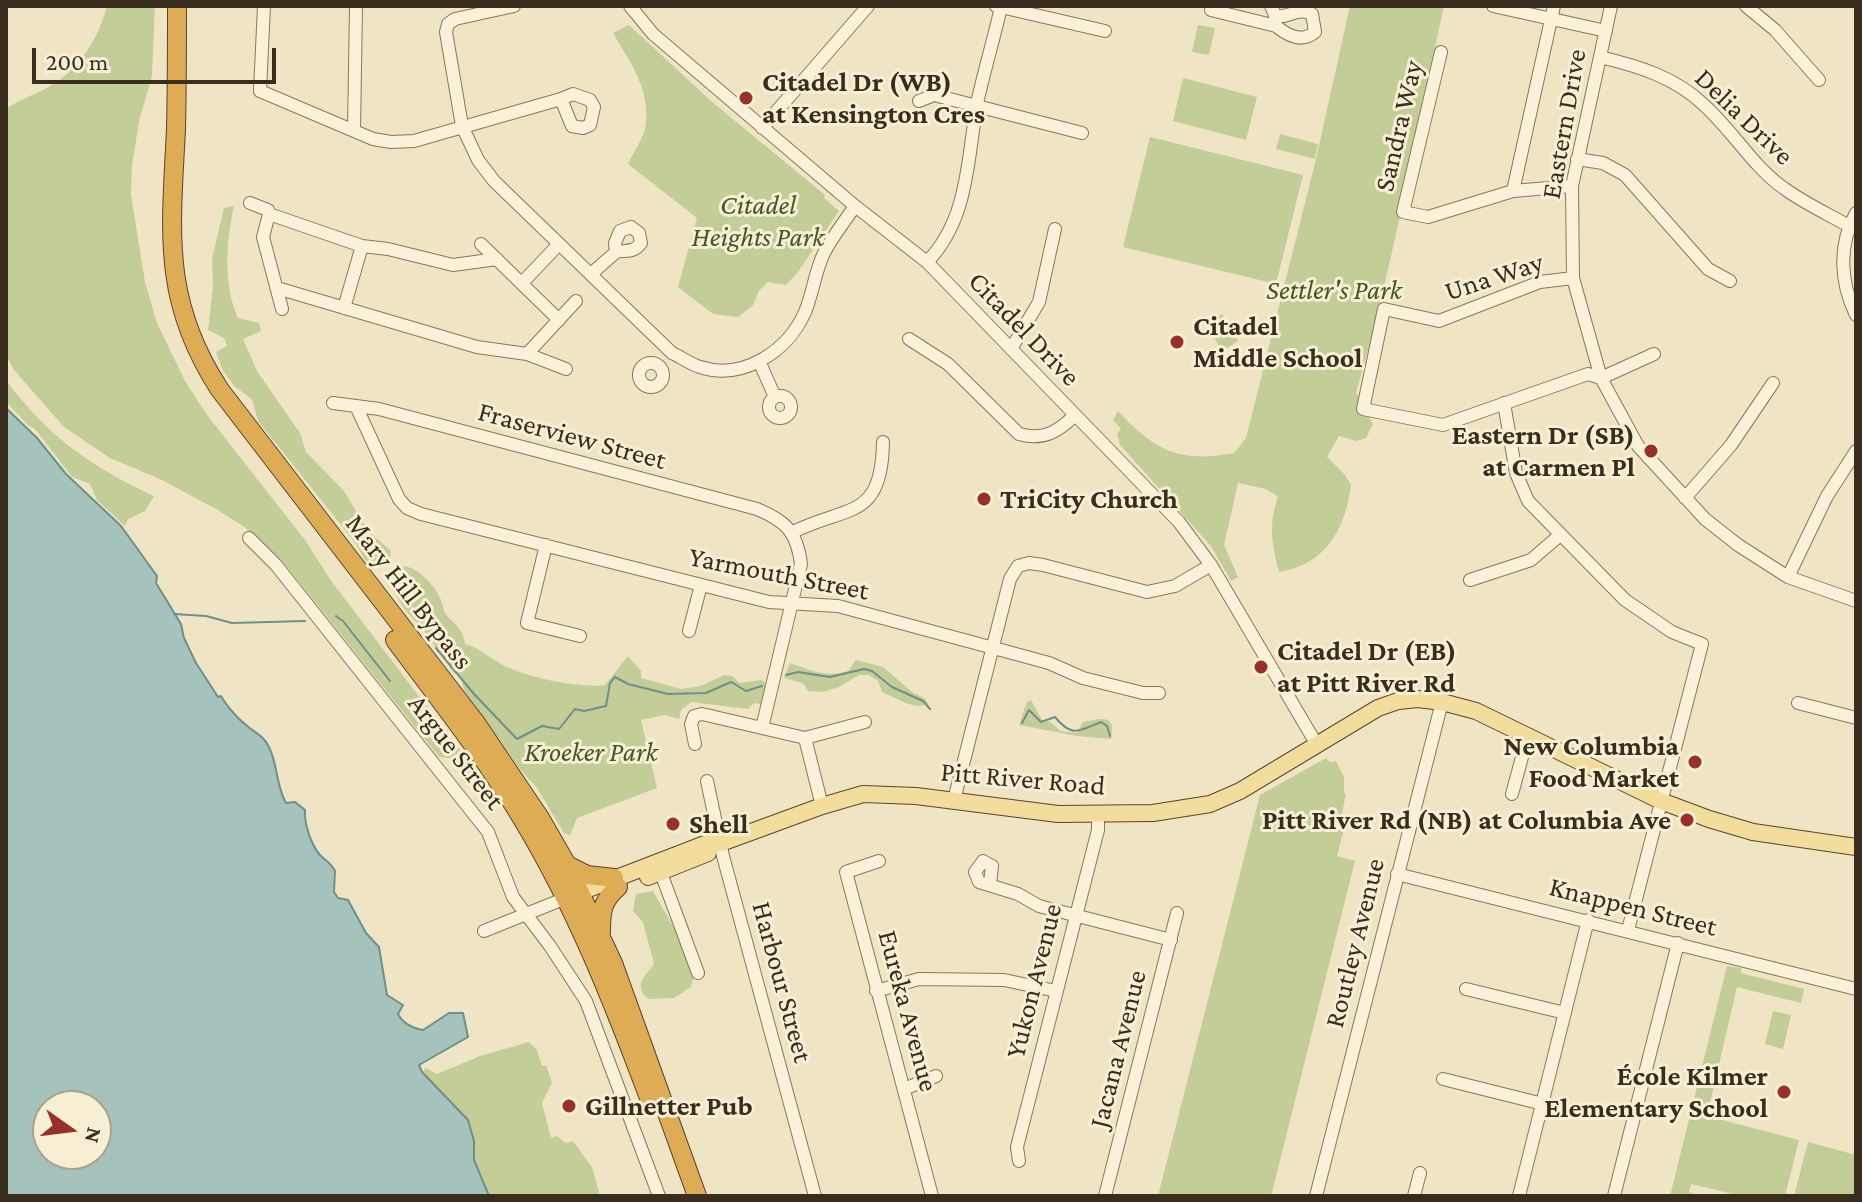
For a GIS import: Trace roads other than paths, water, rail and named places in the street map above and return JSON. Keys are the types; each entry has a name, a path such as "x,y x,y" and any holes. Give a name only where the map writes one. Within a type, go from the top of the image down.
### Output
{"highway":[{"name":"Mary Hill Bypass","path":"166,6 160,252 167,300 182,345 213,401 496,778 601,935 626,995 697,1196"},
{"name":"Mary Hill Bypass","path":"177,6 171,251 178,297 194,344 220,390 495,750 540,818 567,865 599,968 685,1196"},
{"path":"567,865 587,875 616,882 602,904 601,935"}],"main road":[{"name":"Pitt River Road","path":"576,896 707,854 718,845 855,796 870,794 954,800 1045,813 1098,814 1153,813 1217,802 1385,704 1411,699 1442,702 1476,711 1661,801 1709,819 1753,832 1856,847"}],"street":[{"path":"264,6 260,91 373,139 414,141 561,99"},
{"path":"354,131 356,6"},
{"path":"514,6 455,19 448,24 446,32 462,126 478,160 494,181 672,353 700,367 724,370 746,368 773,354 792,335 805,312 823,254 855,206"},
{"name":"Citadel Drive","path":"630,6 653,34 762,128 927,262 1189,534 1211,565 1317,745"},
{"path":"762,128 868,6"},
{"path":"1212,6 1211,10 1274,16"},
{"path":"1493,6 1553,12 1606,31"},
{"name":"Eastern Drive","path":"1611,6 1572,186 1573,278 1601,378 1638,446 1705,519 1738,545 1788,577 1856,601"},
{"path":"1746,6 1775,30 1819,80"},
{"path":"927,262 937,251 959,210 998,7 1105,31"},
{"path":"1553,12 1513,191 1572,186"},
{"name":"Sandra Way","path":"1441,52 1403,212 1428,217 1513,191"},
{"name":"Delia Drive","path":"1600,57 1654,72 1679,86 1706,106 1762,170 1785,189 1849,226"},
{"path":"919,101 934,95 1082,133"},
{"path":"1577,159 1603,163 1625,175 1708,269 1730,281"},
{"path":"250,203 268,210 269,214 362,246 453,265 497,259"},
{"path":"1856,213 1843,247 1843,273 1849,301 1856,315"},
{"path":"269,214 263,237 282,309"},
{"path":"1011,349 1039,302 1055,229"},
{"path":"481,244 559,320"},
{"path":"522,283 559,244"},
{"path":"344,308 362,246"},
{"path":"591,274 616,252"},
{"name":"Una Way","path":"1504,403 1443,425 1363,409 1384,309 1439,321 1540,282 1573,278"},
{"path":"277,288 477,347 527,354 566,369"},
{"path":"527,354 576,301"},
{"path":"909,339 948,364 1019,434 1035,437 1050,435 1075,415"},
{"path":"658,365 672,353"},
{"path":"1628,930 1702,644 1672,632 1625,600 1528,501 1516,473 1504,403 1588,374 1601,378 1654,354"},
{"path":"759,361 775,397"},
{"path":"1685,498 1731,445 1773,383"},
{"name":"Fraserview Street","path":"333,403 379,409 757,509 774,516 793,532"},
{"name":"Yarmouth Street","path":"356,406 399,499 407,508 421,514 769,602 838,606 1049,663 1083,678 1143,693 1159,693"},
{"path":"762,728 801,564 799,545 793,532 816,521 867,509 882,467 883,442"},
{"path":"1788,577 1827,496 1856,451"},
{"path":"1470,580 1531,560 1560,535"},
{"name":"Argue Street","path":"249,538 276,565 485,826 509,890 586,1001 659,1196"},
{"path":"546,545 527,623 580,636"},
{"path":"954,800 1010,579 1018,566 1029,563 1043,565 1147,592 1175,586 1211,565"},
{"path":"689,631 701,585"},
{"name":"Routley Avenue","path":"1316,1196 1442,702"},
{"path":"1798,703 1856,718"},
{"path":"695,744 691,724 694,716 702,714 805,738 865,722"},
{"path":"1512,794 1528,735"},
{"path":"805,738 822,806"},
{"name":"Harbour Street","path":"707,781 718,845 815,1196"},
{"name":"Yukon Avenue","path":"1019,1161 1017,1147 1098,830 1098,814"},
{"name":"Eureka Avenue","path":"879,861 846,872 932,1196"},
{"path":"663,866 698,973"},
{"name":"Knappen Street","path":"1397,874 1856,989"},
{"path":"990,884 1021,895 1039,906 1171,940"},
{"name":"Pitt River Road","path":"484,931 576,896"},
{"name":"Jacana Avenue","path":"1105,1196 1177,913"},
{"path":"1519,1196 1588,920"},
{"path":"1614,1196 1678,943"},
{"path":"876,991 919,979 1011,981 1056,991"},
{"path":"1466,989 1565,1013"},
{"path":"904,1089 936,1076"},
{"path":"1443,1079 1543,1104"},
{"path":"1414,1196 1420,1173"}],"water":[{"path":"6,408 37,438 66,474 121,526 157,576 156,583 181,624 196,663 218,697 221,696 239,719 267,743 286,803 295,802 305,810 314,846 335,871 334,892 338,898 348,900 366,933 379,947 387,995 403,1005 398,1014 400,1017 408,1025 423,1030 449,1013 463,1013 468,1037 419,1065 422,1072 468,1120 474,1141 474,1160 489,1196 6,1196"}],"waterway":[{"path":"174,614 206,616 232,623 305,621"},
{"path":"336,616 390,681"},
{"path":"436,648 517,739 542,726 559,729 575,709 584,711 606,706 610,683 615,677 628,684 668,694 706,693 731,682 746,691 762,686"},
{"path":"786,675 798,672 830,677 864,669 872,671 892,687 923,701 930,709"},
{"path":"1022,723 1029,710 1041,722 1055,717 1067,728 1077,731 1101,722 1107,726 1110,736"}],"place":[{"name":"Citadel Dr (WB) at Kensington Cres","path":"746,98"},
{"name":"Citadel Middle School","path":"1177,342"},
{"name":"Eastern Dr (SB) at Carmen Pl","path":"1651,451"},
{"name":"TriCity Church","path":"984,499"},
{"name":"Citadel Dr (EB) at Pitt River Rd","path":"1261,667"},
{"name":"New Columbia Food Market","path":"1695,762"},
{"name":"Pitt River Rd (NB) at Columbia Ave","path":"1687,820"},
{"name":"Shell","path":"673,824"},
{"name":"École Kilmer Elementary School","path":"1784,1092"},
{"name":"Gillnetter Pub","path":"569,1106"}],"park label":[{"name":"Citadel Heights Park","path":"758,221"},
{"name":"Settler's Park","path":"1334,290"},
{"name":"Kroeker Park","path":"591,752"}]}
